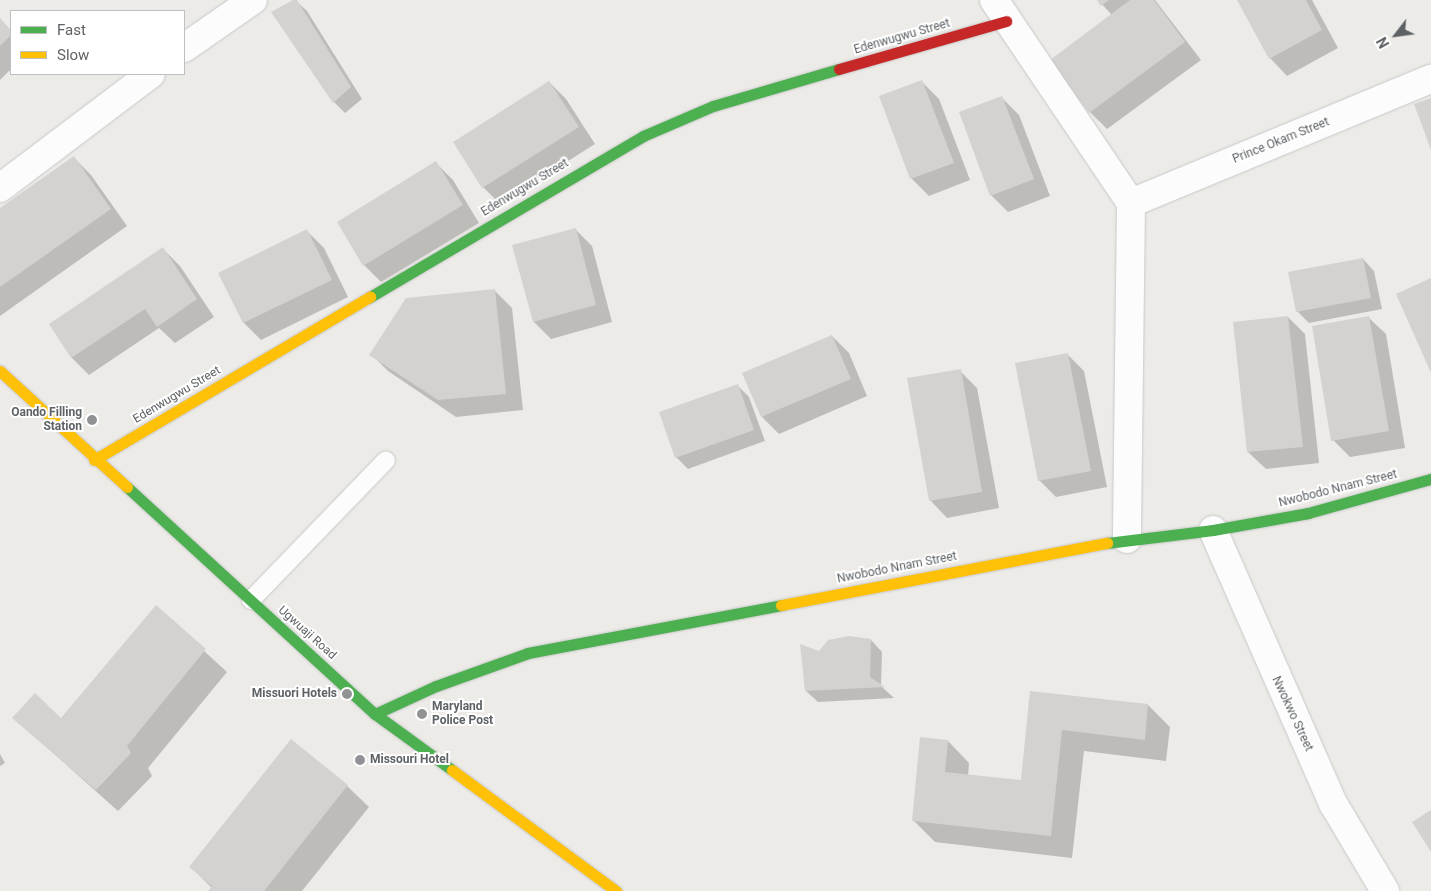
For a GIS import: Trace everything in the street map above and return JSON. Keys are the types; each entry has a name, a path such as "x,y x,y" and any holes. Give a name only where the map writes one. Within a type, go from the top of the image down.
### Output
{"street":[{"path":"185,47 253,0"},
{"path":"1000,11 1131,203 1127,539"},
{"name":"Edenwugwu Street","path":"94,460 643,136 713,106 1000,11"},
{"path":"0,188 149,75"},
{"name":"Prince Okam Street","path":"1131,203 1431,79"},
{"name":"Ugwuaji Road","path":"0,371 94,460 375,714 616,891"},
{"name":"Nwobodo Nnam Street","path":"375,714 436,686 528,653 1127,539 1213,530 1308,513 1431,479"},
{"name":"Nwokwo Street","path":"1213,530 1334,805 1384,891"}],"lane":[{"path":"251,600 386,460"}],"building":[{"path":"293,0 297,0 351,87 333,103 271,12"},
{"path":"1097,0 1109,0 1101,6"},
{"path":"1130,0 1154,0 1185,42 1089,113 1050,60"},
{"path":"1237,0 1306,0 1322,30 1269,59"},
{"path":"0,18 10,29 10,36 0,46"},
{"path":"922,80 954,163 910,179 879,96"},
{"path":"549,81 579,127 482,188 453,142"},
{"path":"1002,96 1034,179 990,196 959,112"},
{"path":"1431,98 1431,150 1414,104"},
{"path":"74,156 111,209 0,287 0,208"},
{"path":"436,161 463,205 363,266 337,222"},
{"path":"576,228 596,305 533,322 512,245"},
{"path":"307,229 332,280 243,323 218,273"},
{"path":"163,247 197,299 157,327 145,309 71,358 49,324"},
{"path":"1363,258 1371,298 1296,312 1288,272"},
{"path":"1431,278 1431,373 1396,294"},
{"path":"495,289 506,394 438,400 369,355 406,298"},
{"path":"1288,316 1303,447 1247,452 1233,322"},
{"path":"1369,316 1389,431 1331,441 1312,326"},
{"path":"832,335 851,379 761,417 742,373"},
{"path":"1068,353 1091,471 1038,481 1015,363"},
{"path":"961,369 982,492 929,501 907,378"},
{"path":"738,384 754,430 675,458 659,412"},
{"path":"156,605 206,649 127,746 131,753 96,790 12,718 35,693 61,718"},
{"path":"849,636 871,639 870,677 885,687 805,691 800,644 819,651 828,640"},
{"path":"1030,691 1148,704 1145,740 1062,730 1051,836 912,821 920,737 948,740 945,772 1021,780"},
{"path":"291,739 348,785 264,891 208,891 212,886 189,867"},
{"path":"1431,810 1431,852 1412,822"}],"traffic: fast":[{"path":"370,297 643,136 713,106 839,69"},
{"path":"1107,543 1213,530 1308,513 1431,479"},
{"path":"127,487 375,714 452,770"},
{"path":"375,714 436,686 528,653 781,605"}],"traffic: slow":[{"path":"94,460 370,297"},
{"path":"0,371 127,487"},
{"path":"781,605 1107,543"},
{"path":"452,770 616,891"}],"traffic: jam":[{"path":"839,69 1006,21"}],"place":[{"name":"Oando Filling Station","path":"92,420"},
{"name":"Missuori Hotels","path":"347,694"},
{"name":"Maryland Police Post","path":"422,714"},
{"name":"Missouri Hotel","path":"360,760"}]}
